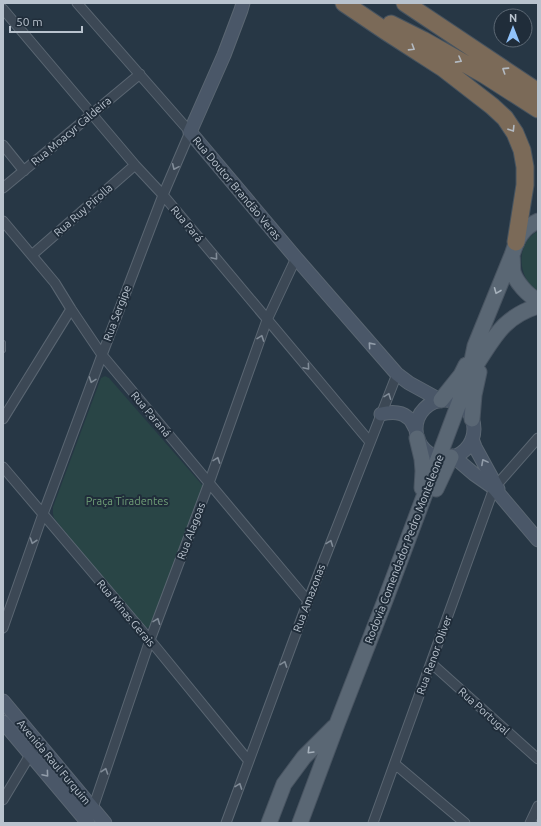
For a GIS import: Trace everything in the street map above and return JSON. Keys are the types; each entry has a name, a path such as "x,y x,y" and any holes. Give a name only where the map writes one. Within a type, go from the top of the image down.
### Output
{"highway":[{"path":"344,3 443,68 505,118 515,133 522,150 525,167 525,185 514,248"},
{"path":"350,3 457,59 538,109"},
{"path":"405,3 538,92"}],"main road":[{"name":"Rodovia Comendador Pedro Monteleone","path":"300,823 419,509 447,457 459,403 480,348 514,248 523,232 538,221"},
{"path":"514,248 513,272 521,287 538,300"},
{"name":"Rodovia Comendador Pedro Monteleone","path":"480,348 492,340 499,330 517,315 538,306"},
{"path":"440,400 461,375 469,361 480,348"},
{"path":"472,419 480,348"},
{"path":"416,433 423,471 422,493 419,509"},
{"path":"400,562 447,457"},
{"name":"Rodovia Comendador Pedro Monteleone","path":"270,823 284,784 304,757 337,724"}],"street":[{"path":"3,6 6,3"},
{"name":"Rua Doutor Brandão Veras","path":"77,3 140,74 296,258 397,374 409,384 440,400 450,400 459,403"},
{"name":"Rua Sergipe","path":"3,628 43,514 163,195 224,55 243,3"},
{"name":"Rua Pará","path":"3,9 135,165 163,195 370,442"},
{"name":"Rua Moacyr Caldeira","path":"3,188 140,74"},
{"path":"3,145 24,171"},
{"name":"Rua Ruy Pirolla","path":"32,255 135,165"},
{"name":"Rua Paraná","path":"3,221 55,283 102,355 308,601"},
{"name":"Rua Alagoas","path":"92,808 150,640 209,483 267,320 296,258"},
{"path":"3,419 71,309"},
{"name":"Rua Amazonas","path":"226,823 308,601 397,374"},
{"path":"416,433 417,418 422,410 430,403 440,400"},
{"path":"447,457 460,454 472,439 474,429 472,419 465,407 459,403"},
{"path":"381,414 391,412 408,417 422,446 429,453 447,457 497,489"},
{"path":"497,489 538,438"},
{"path":"472,439 497,489 538,540"},
{"name":"Rua Minas Gerais","path":"3,467 150,640 248,760"},
{"name":"Rua Renor Oliver","path":"373,823 431,663 497,489"},
{"name":"Rua Portugal","path":"431,663 538,759"},
{"name":"Avenida Raul Furquim","path":"3,701 105,823"},
{"name":"Avenida Raul Furquim","path":"3,722 88,823"},
{"path":"3,800 38,742"},
{"path":"394,764 465,823"},
{"path":"530,823 538,806"}],"lane":[{"path":"3,343 3,350"}],"green space":[{"path":"538,231 538,291 525,277 522,255 527,241"},
{"name":"Praça Tiradentes","path":"105,376 109,378 204,487 150,627 146,628 142,627 54,518 53,514 53,507 101,378"}]}
